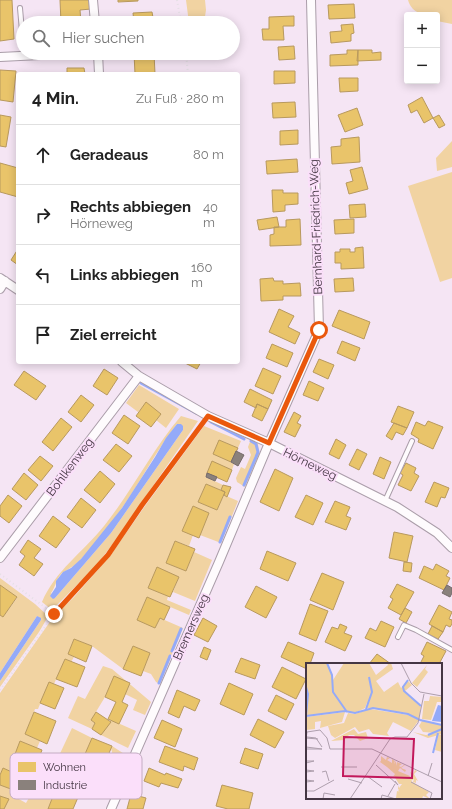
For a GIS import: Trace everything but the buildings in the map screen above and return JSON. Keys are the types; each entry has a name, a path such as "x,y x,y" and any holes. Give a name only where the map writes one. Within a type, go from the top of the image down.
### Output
{"street":[{"path":"94,0 95,16"},
{"name":"Bernhard-Friedrich-Weg","path":"269,443 319,330 311,0"},
{"path":"0,57 16,55"},
{"path":"98,60 99,72"},
{"path":"0,289 2,280 16,289"},
{"name":"Hörneweg","path":"124,364 139,376 208,416 269,443 397,507 437,533 452,548"},
{"name":"Bohlkenweg","path":"0,558 139,376"},
{"name":"Bremersweg","path":"136,753 220,562 269,443"},
{"name":"Bremersweg","path":"111,809 115,799"}],"lane":[{"path":"20,8 21,16"},
{"path":"385,501 412,441"},
{"path":"398,637 404,626 416,630 452,650"}],"path":[{"path":"177,0 180,16"},
{"path":"187,60 188,72"},
{"path":"0,690 54,614 108,555 142,505 208,416"},
{"path":"0,574 54,614"}],"shaded area":[{"path":"186,0 205,0 205,16 188,16"},
{"path":"408,0 452,0 452,24 440,22 440,12 418,12 410,5"},
{"path":"452,141 452,167 437,171 436,158"},
{"path":"452,172 452,278 440,282 408,186"},
{"path":"139,385 179,409 166,428 156,420 160,413 146,403 138,412 126,403"},
{"path":"181,416 198,421 112,545 95,567 52,610 42,602 54,581 104,526","holes":["177,424 183,430 111,533 55,598 51,593 60,575 79,561 108,528"]},
{"path":"204,426 241,441 238,448 219,440 231,462 234,464 232,470 212,462 206,477 223,485 221,490 206,484 198,502 217,510 224,495 238,501 221,543 200,535 209,513 193,506 183,531 193,535 189,546 175,541 166,563 186,571 194,552 212,560 195,601 173,592 179,577 157,568 148,588 168,596 167,600 191,610 189,615 147,597 137,619 155,628 160,618 183,628 160,684 156,682 151,674 143,671 150,653 133,646 123,669 92,646 74,639 68,654 74,657 71,662 65,659 54,684 49,682 38,709 35,709 25,734 40,741 37,748 20,741 15,753 10,753 10,771 3,768 0,774 0,693 54,616 74,597 110,556"},
{"path":"251,439 258,443 259,455 245,487 237,482 236,478 241,467 245,469 251,455 248,447"},
{"path":"0,578 35,604 47,615 46,620 39,632 0,687 0,681 41,620 37,616 0,673 0,615 3,617 17,598 0,585"},
{"path":"103,666 112,669 151,702 145,715 133,710 137,700 125,694 115,676 105,697 91,720 95,723 92,729 68,718 78,696 85,699"},
{"path":"111,720 136,731 128,748 101,735"},
{"path":"72,728 92,738 85,753 60,753"},
{"path":"112,746 123,753 112,753"},
{"path":"0,785 10,789 10,799 19,799 26,803 28,799 52,799 48,809 4,809 8,799 0,796"}],"water":[{"path":"177,424 181,424 183,426 183,430 111,533 53,599 50,596 56,587 56,581 63,572 71,568 81,559 122,508 166,438"},
{"path":"37,616 41,618 41,620 0,681 0,673"}],"waterway":[{"path":"141,383 196,413"},
{"path":"211,422 244,439"},
{"path":"244,485 258,452 256,444 251,441"},
{"path":"220,542 230,517"},
{"path":"172,651 181,629"},
{"path":"159,683 170,656"}],"route":[{"path":"54,614 108,555 142,505 208,416 269,443 319,330"}]}
